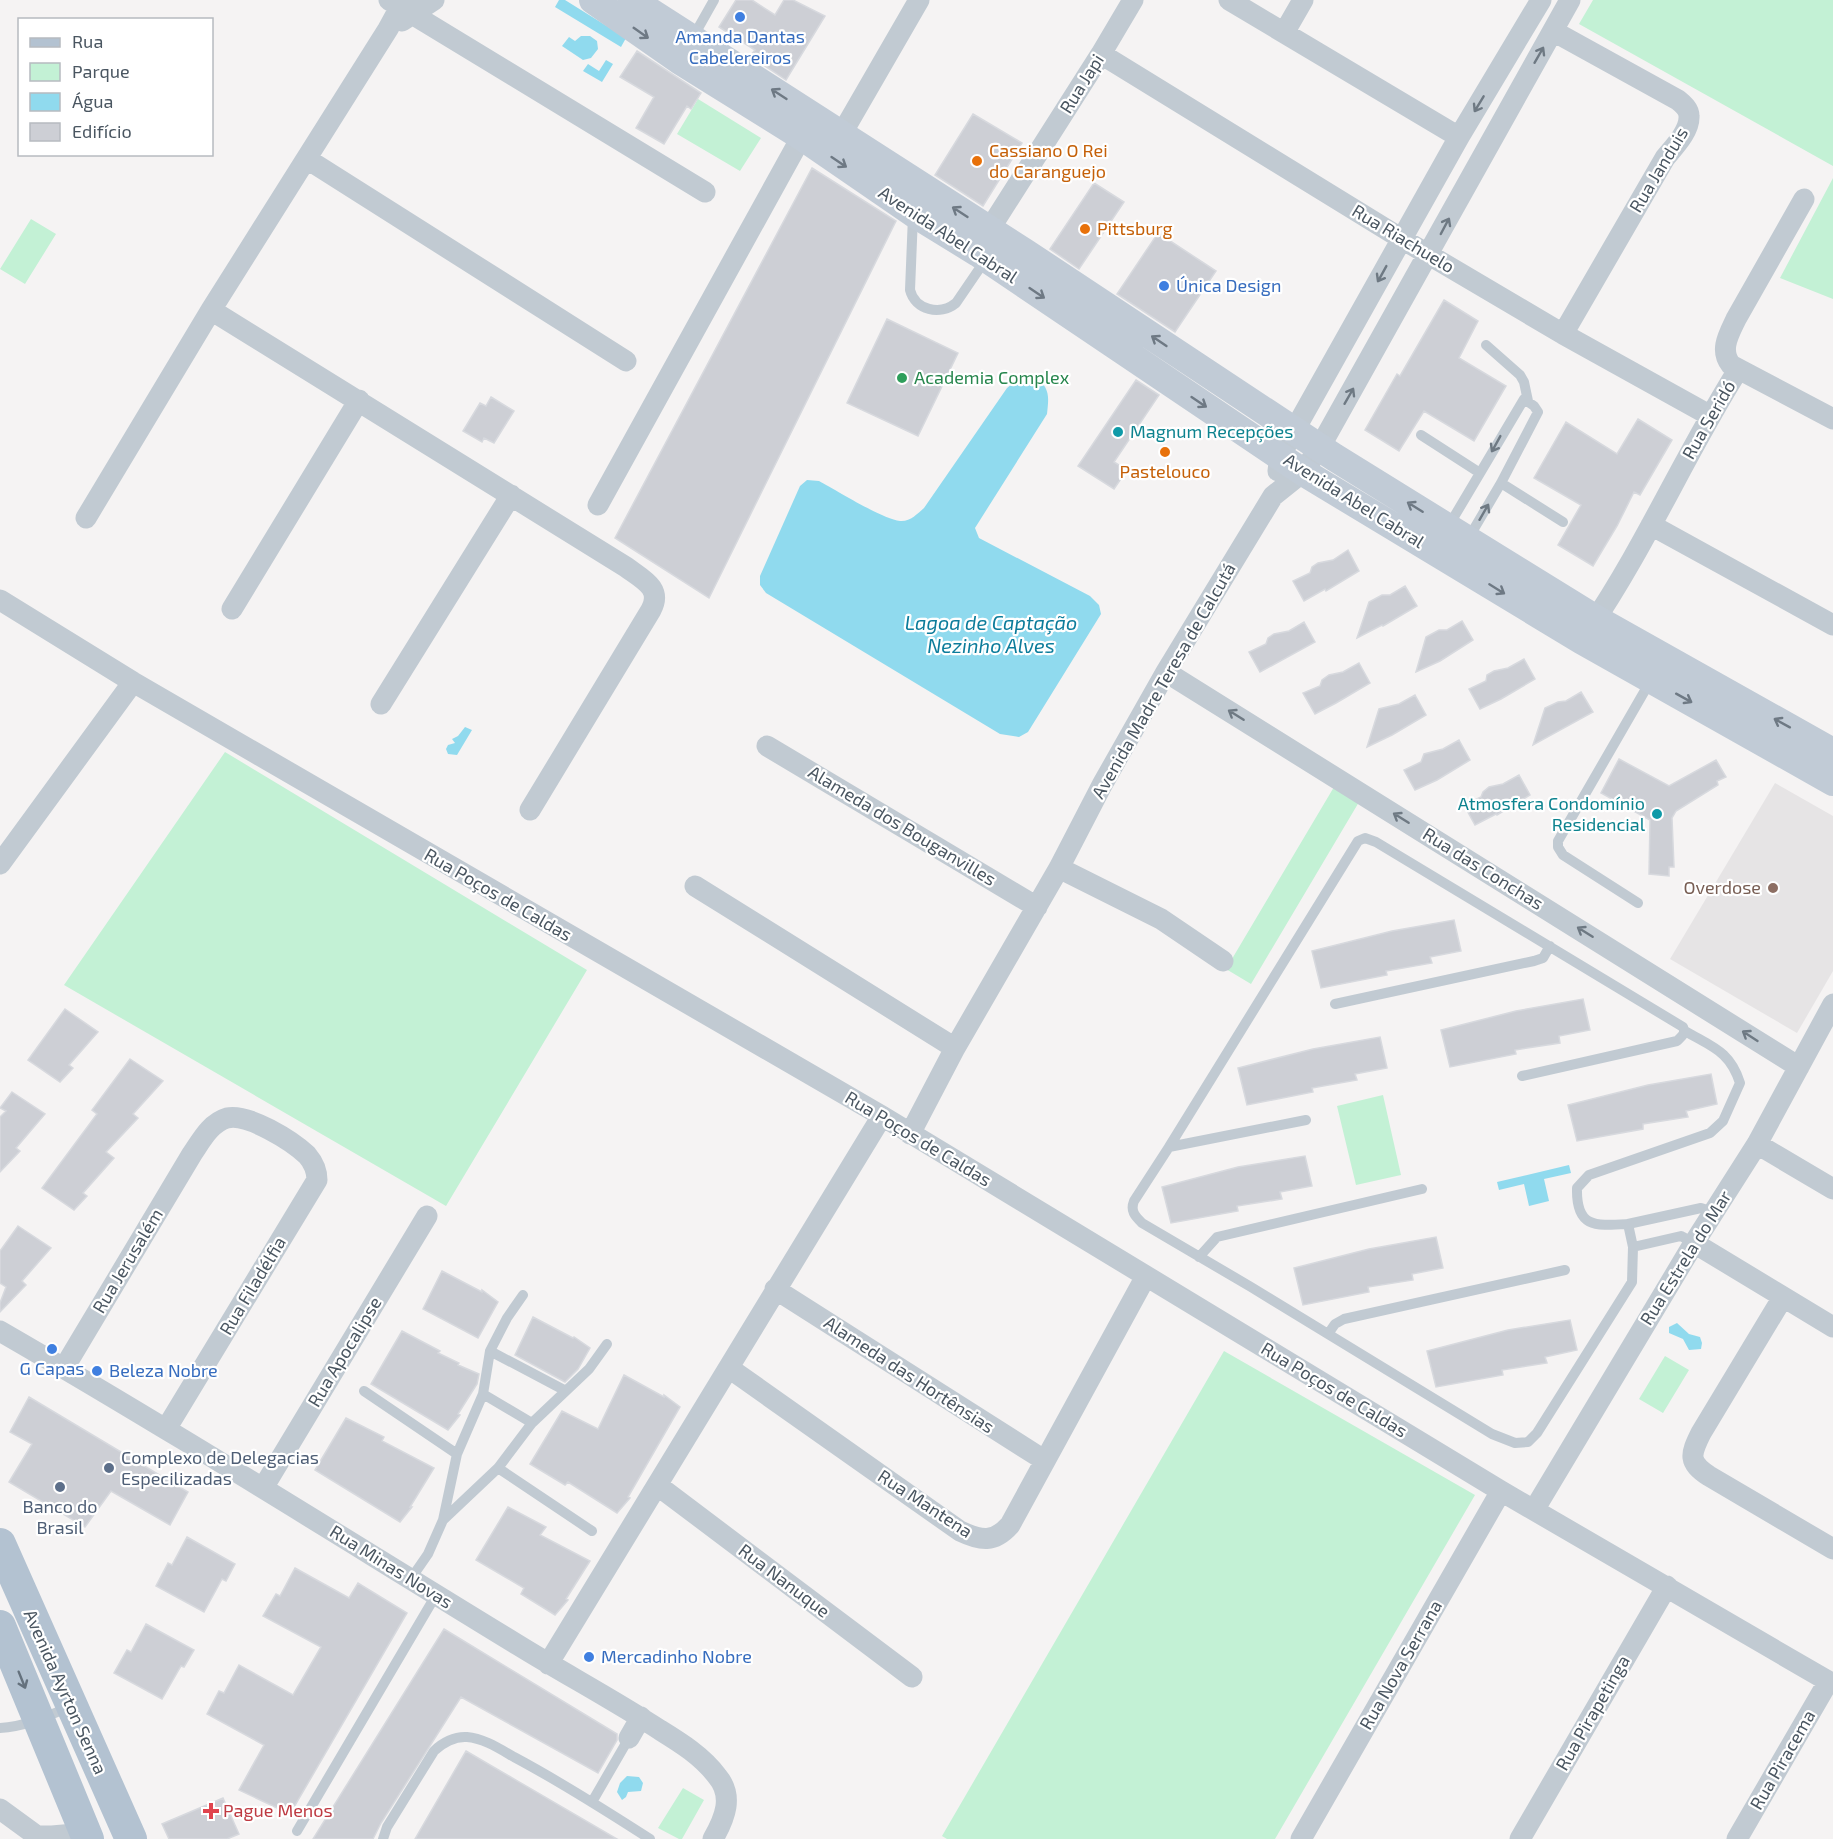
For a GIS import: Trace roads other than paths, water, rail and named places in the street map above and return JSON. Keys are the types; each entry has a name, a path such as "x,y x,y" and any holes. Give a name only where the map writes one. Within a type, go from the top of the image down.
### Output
{"main road":[{"name":"Avenida Abel Cabral","path":"593,0 686,49 807,126 913,213 984,247 1026,253 1320,447 1451,545 1588,630 1833,752"},
{"name":"Avenida Abel Cabral","path":"632,0 686,49"},
{"name":"Avenida Abel Cabral","path":"807,126 841,135 984,247 1304,472 1451,545"},
{"name":"Avenida Abel Cabral","path":"1588,630 1651,680 1833,782"},
{"name":"Avenida Ayrton Senna","path":"0,1544 131,1839"},
{"name":"Avenida Ayrton Senna","path":"0,1626 87,1836"}],"street":[{"path":"398,4 434,0"},
{"path":"841,135 919,0"},
{"path":"1229,0 1460,137"},
{"path":"1284,33 1303,0"},
{"name":"Avenida Madre Teresa de Calcutá","path":"1273,496 1280,456 1460,137 1541,0"},
{"name":"Avenida Madre Teresa de Calcutá","path":"907,1131 951,1046 1033,904 1059,868 1102,785 1166,672 1273,496 1304,472 1320,447 1570,0"},
{"name":"Rua Japi","path":"984,247 1131,3"},
{"path":"86,518 212,310 388,29 398,4"},
{"path":"398,4 705,192"},
{"name":"Rua Janduis","path":"1553,31 1678,100 1687,109 1689,116 1685,131 1665,158 1563,334"},
{"name":"Rua Riachuelo","path":"1101,54 1402,239 1563,334 1710,416"},
{"path":"598,505 807,126"},
{"path":"308,159 626,361"},
{"name":"Rua Seridó","path":"1588,630 1651,525 1710,416 1738,370 1727,361 1725,347 1728,337 1804,199"},
{"path":"212,310 626,567 648,584 656,598 651,610 530,810"},
{"path":"1738,370 1833,419"},
{"path":"232,609 359,400"},
{"path":"381,704 511,495"},
{"path":"1651,525 1833,625"},
{"name":"Rua Poços de Caldas","path":"0,600 133,682 882,1116 1501,1491 1831,1683"},
{"name":"Rua das Conchas","path":"1166,672 1799,1067"},
{"path":"0,864 133,682"},
{"name":"Alameda dos Bouganvilles","path":"767,746 1033,904"},
{"path":"1059,868 1161,919 1223,960"},
{"path":"695,886 951,1046"},
{"name":"Rua Estrela do Mar","path":"1534,1510 1694,1243 1757,1144 1833,1004"},
{"path":"548,1664 882,1116"},
{"name":"Rua Jerusalém","path":"64,1368 192,1154 209,1130 226,1118 248,1119 262,1125 307,1155 314,1165 317,1180 302,1205"},
{"path":"1757,1144 1833,1189"},
{"name":"Rua Filadélfia","path":"166,1429 302,1205"},
{"name":"Rua Apocalipse","path":"262,1488 427,1216"},
{"path":"1694,1243 1833,1327"},
{"name":"Rua Mantena","path":"729,1368 960,1531 972,1537 994,1538 1003,1533 1013,1519 1146,1276"},
{"name":"Alameda das Hortênsias","path":"775,1289 1044,1461"},
{"path":"1783,1297 1701,1433 1693,1450 1693,1459 1695,1464 1709,1476 1833,1549"},
{"name":"Rua Minas Novas","path":"0,1331 166,1429 693,1751 718,1776 727,1792 725,1816 713,1839"},
{"name":"Rua Nanuque","path":"657,1485 912,1677"},
{"name":"Rua Nova Serrana","path":"1301,1839 1501,1491"},
{"name":"Rua Pirapetinga","path":"1520,1839 1667,1587"},
{"name":"Rua Piracema","path":"1737,1839 1831,1683"},
{"path":"629,1738 640,1717"},
{"path":"0,1809 42,1838 87,1836"}],"lane":[{"path":"686,49 714,0"},
{"path":"913,213 910,290 917,303 929,309 951,307 956,303 984,247"},
{"path":"1486,345 1520,375 1524,382 1527,401"},
{"path":"1522,399 1527,401 1538,412 1501,483 1451,545 1480,473 1522,399"},
{"path":"1420,435 1480,473"},
{"path":"1501,483 1563,522"},
{"path":"1638,903 1563,855 1558,842 1651,680"},
{"path":"1629,1224 1633,1246 1632,1282 1537,1433 1528,1443 1515,1443 1492,1434 1142,1223 1133,1213 1132,1206 1358,841 1365,838 1376,842 1550,946 1727,1056 1735,1068 1740,1083 1723,1121 1710,1133 1589,1175 1577,1188 1576,1206 1585,1220 1601,1226 1629,1224 1701,1208 1714,1212"},
{"path":"1335,1004 1534,961 1543,958 1550,946"},
{"path":"1522,1076 1677,1041 1685,1031"},
{"path":"1169,1147 1306,1120"},
{"path":"1199,1257 1217,1237 1422,1189"},
{"path":"1633,1246 1681,1236 1694,1243"},
{"path":"1328,1334 1335,1324 1344,1320 1565,1270"},
{"path":"410,1580 428,1554 443,1520 457,1454 483,1394 490,1351 507,1318 523,1295"},
{"path":"443,1520 498,1468 532,1423 589,1370 607,1344"},
{"path":"490,1351 566,1391"},
{"path":"364,1391 457,1454"},
{"path":"483,1394 532,1423"},
{"path":"498,1468 592,1531"},
{"path":"297,1831 436,1595"},
{"path":"0,1728 13,1728 72,1706"},
{"path":"383,1839 387,1827 434,1751 440,1745 457,1737 479,1740 592,1802 650,1839"},
{"path":"592,1802 629,1738"}],"water":[{"path":"559,0 565,0 626,38 621,47 555,7"},
{"path":"581,36 590,36 597,41 598,49 591,58 583,60 562,46 569,37 575,41"},
{"path":"606,60 613,64 602,82 583,71 588,64 599,71"},
{"name":"Lagoa de Captação Nezinho Alves","path":"1035,376 1047,393 1047,414 975,528 979,538 1090,596 1099,605 1101,614 1028,732 1019,737 1000,734 766,593 760,585 760,576 800,486 807,480 819,481 892,519 904,521 910,519 924,508 1007,388 1020,377"},
{"path":"465,727 472,730 457,755 448,754 446,749 448,745 455,743 452,739 458,736"},
{"path":"1569,1165 1571,1173 1544,1179 1549,1201 1529,1206 1524,1184 1499,1190 1497,1182"},
{"path":"1677,1323 1689,1334 1700,1337 1701,1349 1689,1350 1683,1339 1669,1333 1669,1327"},
{"path":"627,1776 639,1777 643,1783 641,1791 628,1792 622,1800 617,1792 620,1783"}],"place":[{"name":"Amanda Dantas Cabelereiros","path":"740,17"},
{"name":"Cassiano O Rei do Caranguejo","path":"977,161"},
{"name":"Pittsburg","path":"1085,229"},
{"name":"Única Design","path":"1164,286"},
{"name":"Academia Complex","path":"902,378"},
{"name":"Magnum Recepções","path":"1118,432"},
{"name":"Pastelouco","path":"1165,452"},
{"name":"Atmosfera Condomínio Residencial","path":"1657,814"},
{"name":"Overdose","path":"1773,888"},
{"name":"G Capas","path":"52,1349"},
{"name":"Beleza Nobre","path":"97,1371"},
{"name":"Complexo de Delegacias Especilizadas","path":"109,1468"},
{"name":"Banco do Brasil","path":"60,1487"},
{"name":"Mercadinho Nobre","path":"589,1657"},
{"name":"Pague Menos","path":"211,1811"}]}
